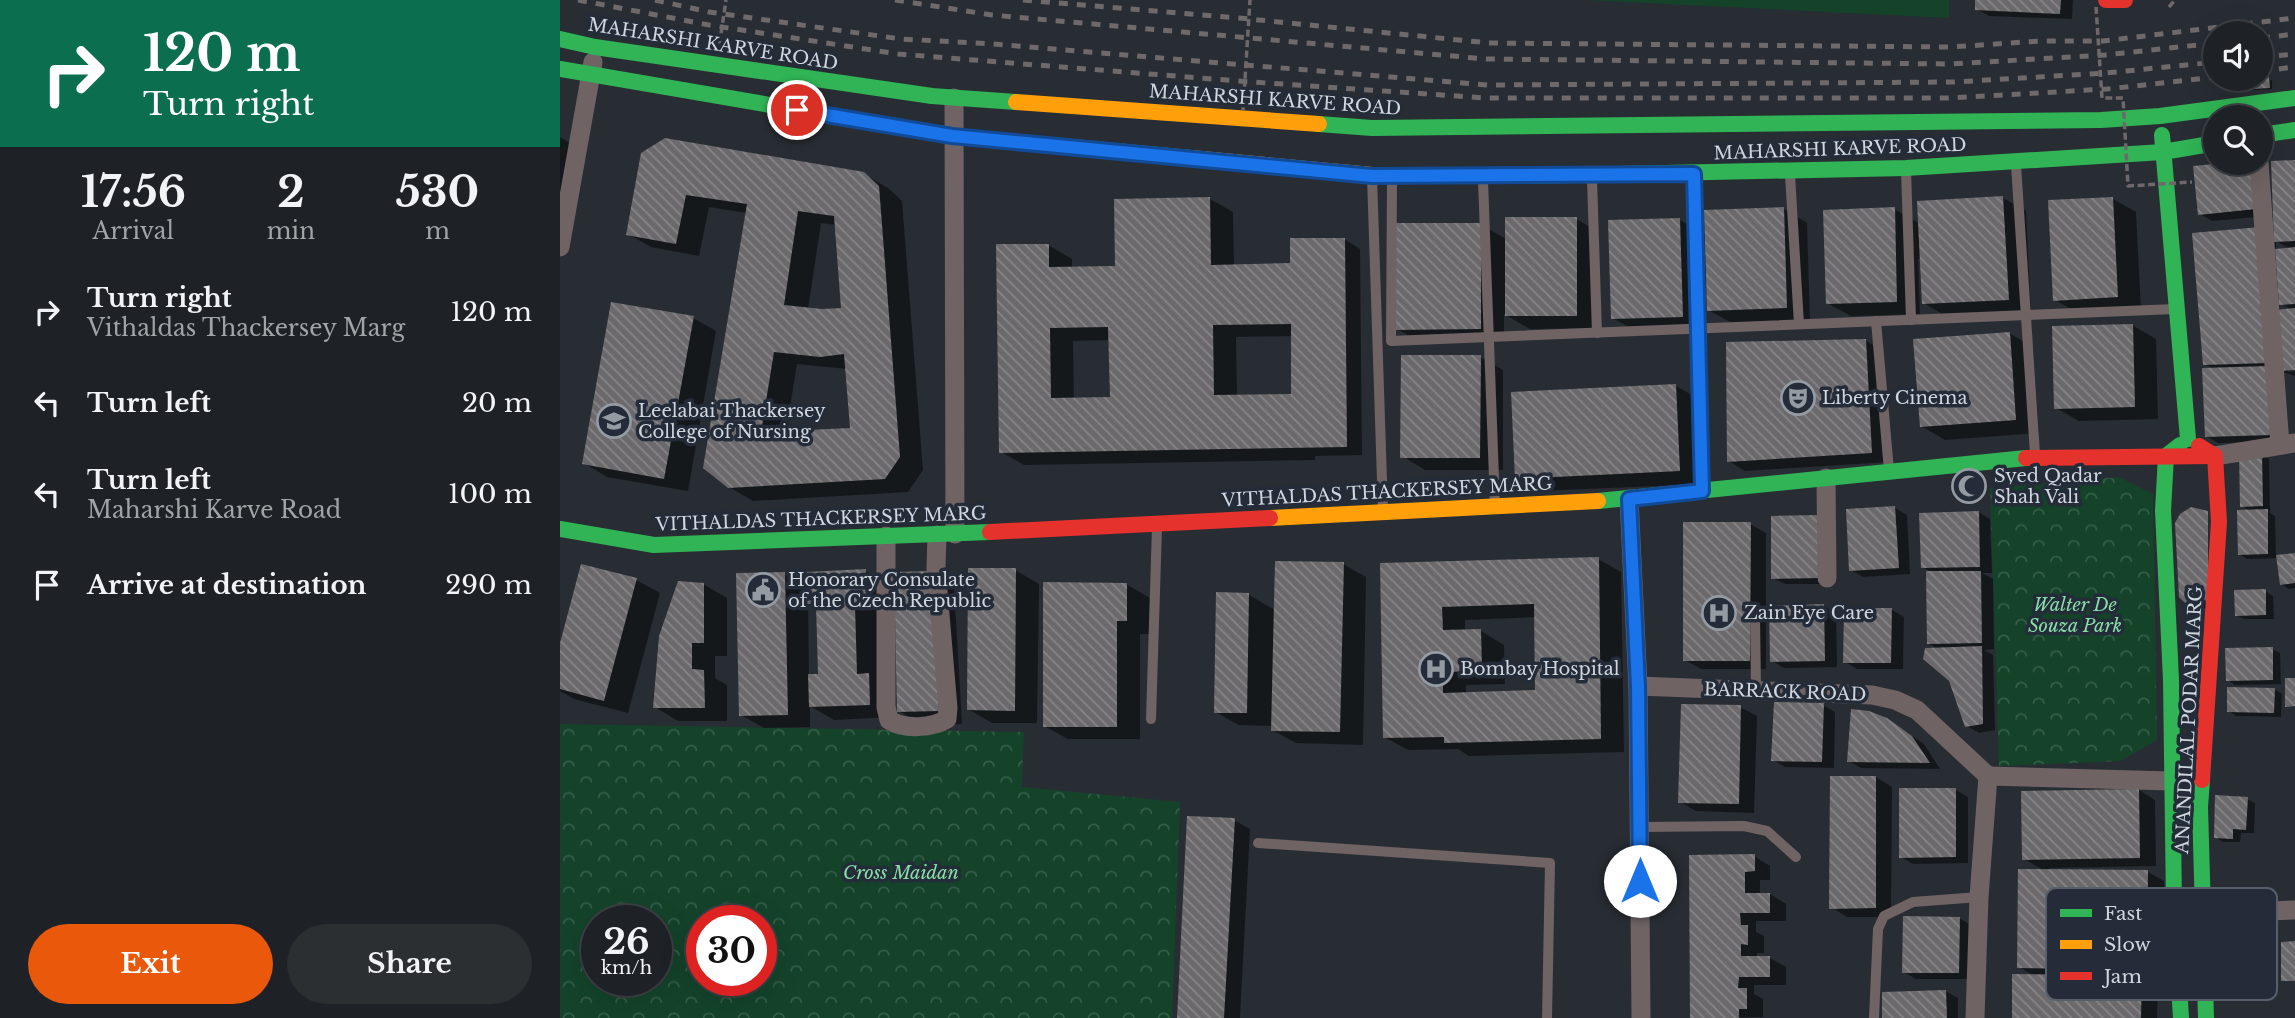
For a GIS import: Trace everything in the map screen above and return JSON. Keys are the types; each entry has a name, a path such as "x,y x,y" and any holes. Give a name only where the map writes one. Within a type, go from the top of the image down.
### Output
{"main road":[{"path":"2103,3 2125,0"},
{"name":"MAHARSHI KARVE ROAD","path":"560,39 596,47 954,98 1372,128 2101,120 2160,116 2295,97"},
{"name":"MAHARSHI KARVE ROAD","path":"560,69 952,136 1372,176 1694,174 1906,168 2163,152 2203,145"},
{"path":"2160,116 2188,439"},
{"path":"2273,133 2295,130"},
{"path":"2188,439 2215,456"},
{"path":"2166,456 2188,439"},
{"name":"ANANDILAL PODAR MARG","path":"2166,456 2163,511 2171,680 2174,888"},
{"name":"VITHALDAS THACKERSEY MARG","path":"560,529 654,545 946,534 1629,499 2035,457 2215,456"},
{"name":"ANANDILAL PODAR MARG","path":"2202,888 2200,807 2220,522 2215,456"},
{"name":"ANANDILAL PODAR MARG","path":"2180,1000 2181,1018"},
{"name":"ANANDILAL PODAR MARG","path":"2205,1000 2206,1018"}],"street":[{"path":"560,247 596,47"},
{"path":"886,536 886,707 889,720 895,724 935,725 947,719 948,708 936,568 946,534 954,98"},
{"path":"2215,456 2287,444 2260,175"},
{"path":"1826,478 1827,578"},
{"path":"1629,499 1638,686 1641,1018"},
{"name":"BARRACK ROAD","path":"1638,686 1872,695 1895,700 1917,710 1988,776"},
{"path":"1975,1018 1979,897 1988,776 2172,781"},
{"path":"2277,911 2295,910"}],"lane":[{"path":"2016,161 2035,457"},
{"path":"1906,168 1911,320"},
{"path":"1789,171 1799,324"},
{"path":"1592,174 1597,333"},
{"path":"1694,174 1702,491"},
{"path":"1392,175 1391,341 2177,309"},
{"path":"1372,176 1383,511"},
{"path":"1483,177 1495,505"},
{"path":"1876,321 1889,471"},
{"path":"1151,719 1157,523"},
{"path":"1755,614 1755,691"},
{"path":"1640,827 1744,826 1767,831 1796,857"},
{"path":"1258,843 1550,863 1547,1018"},
{"path":"1874,1018 1878,929 1884,916 1913,902 1979,897"}],"path":[{"path":"718,54 726,0"},
{"path":"1243,110 1250,0"},
{"path":"2169,7 2175,0"},
{"path":"2103,3 2102,98 2123,98 2128,186 2192,182"}],"green space":[{"path":"1587,0 1949,0 1949,18"},
{"name":"Walter De Souza Park","path":"2119,477 2153,494 2157,740 2120,761 1999,766 1990,488"},
{"name":"Cross Maidan","path":"560,724 1024,732 1022,787 1180,802 1172,1018 560,1018"}],"building":[{"path":"1975,0 2061,0 2060,14 1975,10"},
{"path":"665,138 864,172 879,186 900,457 885,479 728,488 703,468 747,204 686,195 676,244 626,235 641,153","holes":["798,211 834,216 841,308 784,305","774,352 820,357 844,354 850,428 761,432"]},
{"path":"2295,160 2295,241 2274,242 2273,161"},
{"path":"2203,165 2203,175 2253,175 2256,209 2198,215 2193,166"},
{"path":"2003,196 2009,300 1922,304 1917,201"},
{"path":"1210,197 1211,265 1290,263 1290,238 1345,238 1347,447 999,453 996,244 1049,244 1049,267 1115,266 1114,199","holes":["1291,324 1291,394 1214,395 1213,325","1108,327 1110,397 1051,398 1050,328"]},
{"path":"2113,197 2118,297 2053,301 2048,200"},
{"path":"1784,207 1787,308 1707,311 1704,210"},
{"path":"1895,207 1897,302 1826,304 1823,210"},
{"path":"1505,217 1577,217 1577,316 1505,316"},
{"path":"1680,218 1683,317 1611,319 1608,220"},
{"path":"1395,223 1481,223 1481,329 1395,330"},
{"path":"2260,227 2268,363 2203,365 2192,233"},
{"path":"2295,247 2295,304 2279,305 2275,249"},
{"path":"611,302 694,316 664,479 582,464"},
{"path":"2295,308 2295,370 2277,371 2274,310"},
{"path":"2133,324 2135,407 2054,409 2052,326"},
{"path":"2010,332 2016,420 1920,427 1913,339"},
{"name":"Liberty Cinema","path":"1866,339 1872,453 1727,462 1726,342"},
{"path":"1401,355 1481,355 1480,458 1400,458"},
{"path":"2268,366 2271,435 2205,437 2202,368"},
{"path":"1676,384 1680,471 1515,479 1511,392"},
{"path":"2239,453 2262,453 2263,506 2240,507"},
{"path":"1895,506 1899,568 1849,571 1846,509"},
{"path":"2191,507 2208,511 2208,600 2185,603 2179,597 2175,523 2180,514"},
{"path":"2268,509 2268,554 2238,555 2237,510"},
{"path":"1979,511 1980,567 1921,568 1919,513"},
{"path":"1821,515 1821,578 1771,579 1771,516"},
{"path":"1683,522 1751,522 1750,661 1683,661"},
{"path":"2295,553 2295,583 2280,585 2276,555"},
{"path":"1599,557 1601,739 1444,743 1444,737 1383,738 1380,563","holes":["1534,604 1535,690 1443,693 1443,672 1482,671 1481,629 1443,630 1442,607"]},
{"path":"1275,561 1344,562 1340,732 1271,731"},
{"path":"581,564 637,578 604,701 560,689 560,643"},
{"path":"968,568 1016,568 1015,711 967,710"},
{"path":"866,569 867,604 855,605 857,674 869,673 870,705 809,707 808,674 818,674 816,604 807,604 806,572"},
{"path":"931,571 939,711 897,712 894,572"},
{"path":"1926,571 1981,571 1982,643 1927,644"},
{"path":"785,572 788,715 739,716 736,573"},
{"path":"678,581 704,583 704,643 692,643 692,669 704,670 705,708 653,708 659,636"},
{"path":"1043,582 1127,583 1127,621 1117,621 1117,727 1043,727"},
{"path":"2266,589 2266,615 2235,616 2234,590"},
{"path":"1216,592 1249,593 1247,713 1214,713"},
{"path":"1824,604 1825,661 1770,662 1769,606"},
{"path":"1844,608 1892,608 1891,663 1843,663"},
{"path":"1982,646 1983,724 1965,727 1949,681 1923,659 1925,648"},
{"path":"2273,647 2273,680 2226,681 2225,648"},
{"path":"2285,678 2295,678 2295,706 2285,707"},
{"path":"2227,687 2275,688 2274,713 2227,712"},
{"path":"1774,702 1824,703 1822,762 1771,761"},
{"path":"1681,704 1741,705 1739,804 1678,803"},
{"path":"1851,709 1869,711 1887,718 1912,736 1930,763 1847,762"},
{"path":"1830,776 1876,776 1876,908 1829,909"},
{"path":"1899,788 1956,788 1956,857 1899,858"},
{"path":"2139,789 2140,858 2022,860 2021,791"},
{"path":"2215,795 2248,797 2246,830 2233,829 2233,839 2214,838"},
{"path":"1187,816 1235,818 1224,1018 1177,1018"},
{"path":"1755,854 1755,871 1745,872 1745,893 1770,893 1770,913 1740,913 1741,925 1748,925 1748,945 1741,944 1741,956 1770,956 1770,977 1739,977 1738,988 1747,988 1747,1009 1739,1009 1739,1018 1690,1018 1689,855"},
{"path":"2018,869 2148,870 2148,888 2046,888 2046,968 2017,968"},
{"path":"1903,916 1960,917 1959,973 1902,973"},
{"path":"2295,941 2295,981 2281,981 2281,942"},
{"path":"2012,974 2046,974 2046,1000 2141,1000 2141,1018 2012,1018"},
{"path":"1946,990 1947,1018 1882,1018 1882,992"}],"railway":[{"path":"578,0 709,25 898,54 1486,98 1950,98 2107,89 2203,78"},
{"path":"655,0 709,12 901,39 993,44 1487,85 1954,82 2106,73 2203,63"},
{"path":"895,0 992,15 1486,59 1950,64 2105,55 2203,44"},
{"path":"1023,0 1489,43 1951,47 2040,41 2103,41 2295,18"},
{"path":"2273,37 2295,34"},
{"path":"2273,56 2295,54"},
{"path":"2273,70 2295,67"}],"traffic: fast":[{"path":"560,39 595,47 932,96 1016,102"},
{"path":"560,69 952,136 1191,158"},
{"path":"1319,124 1372,128 2101,120 2160,116 2295,98"},
{"path":"2273,133 2295,130"},
{"path":"2162,135 2188,439"},
{"path":"1520,176 1906,168 2163,152 2203,145"},
{"path":"2174,888 2171,680 2163,511 2166,456 2180,445"},
{"path":"1598,501 2026,458"},
{"path":"560,529 654,545 990,532"},
{"path":"2202,780 2202,888"},
{"path":"2180,1000 2181,1018"},
{"path":"2205,1000 2206,1018"}],"traffic: slow":[{"path":"1016,102 1319,124"},
{"path":"1191,158 1372,175 1520,176"},
{"path":"1270,518 1598,501"}],"traffic: jam":[{"path":"2106,0 2125,0"},
{"path":"2199,446 2215,456 2219,522 2202,780"},
{"path":"2026,458 2215,456"},
{"path":"990,532 1270,518"}],"place":[{"name":"Liberty Cinema","path":"1798,398"},
{"name":"Leelabai Thackersey College of Nursing","path":"614,421"},
{"name":"Syed Qadar Shah Vali","path":"1969,486"},
{"name":"Honorary Consulate of the Czech Republic","path":"763,590"},
{"name":"Zain Eye Care","path":"1719,613"},
{"name":"Bombay Hospital","path":"1436,669"}],"route":[{"path":"797,110 952,136 1372,176 1694,174 1702,491 1629,499 1638,686 1640,881"}]}
